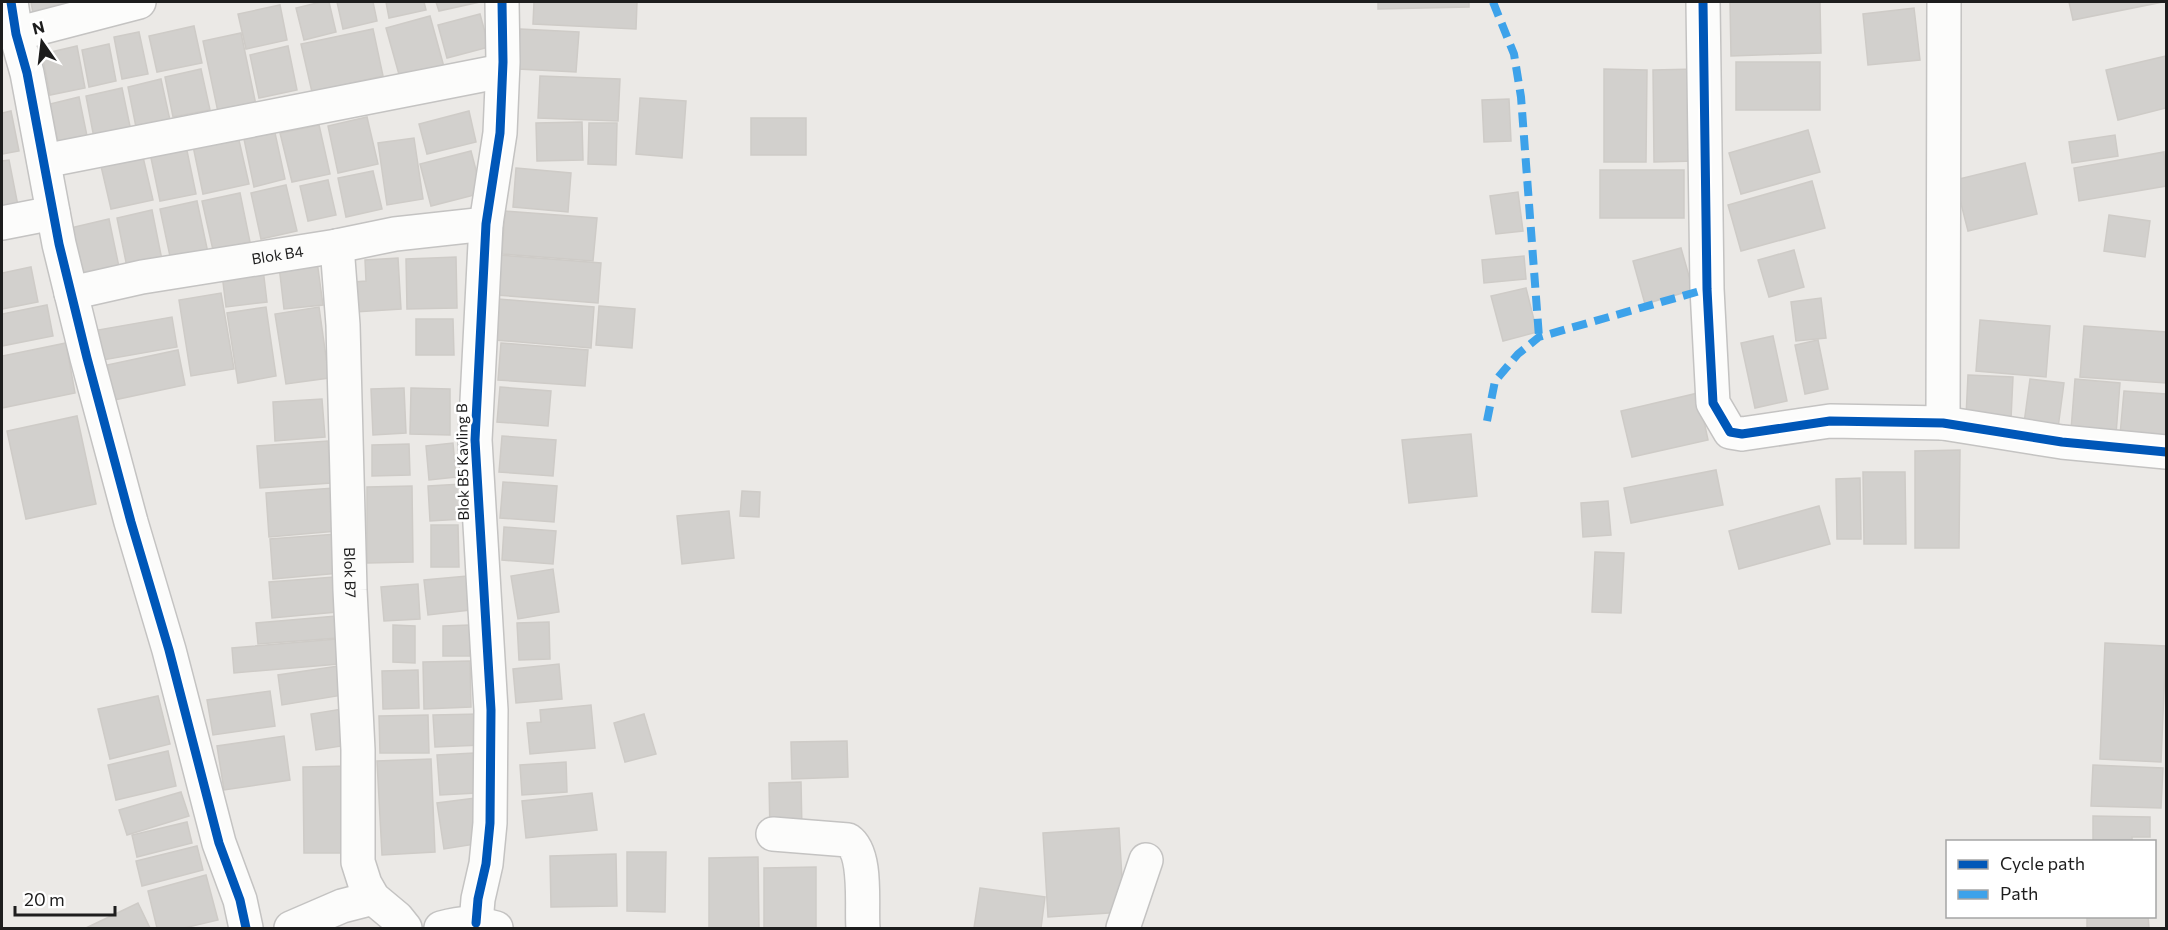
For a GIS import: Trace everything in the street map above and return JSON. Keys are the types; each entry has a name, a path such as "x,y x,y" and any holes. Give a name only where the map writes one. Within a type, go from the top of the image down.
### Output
{"street":[{"path":"11,2 16,34 27,73 53,213 105,428 169,650 219,843 240,900 246,928"},
{"path":"16,34 139,2"},
{"name":"Blok B5 Kavling B","path":"486,926 478,899 486,864 490,823 491,710 475,440 486,224 500,133 503,62 502,2"},
{"path":"1703,2 1707,289 1713,403 1730,432 1742,434 1830,421 1943,423 2062,442 2166,452"},
{"path":"1943,423 1944,2"},
{"path":"44,161 502,71"},
{"path":"2,223 53,213"},
{"name":"Blok B4","path":"71,293 142,277 337,246 395,234 486,224"},
{"name":"Blok B7","path":"337,246 343,325 350,590 358,750 358,862 364,884 373,898"},
{"path":"773,834 848,840 853,843 861,871 862,928"},
{"path":"1123,928 1146,860"},
{"path":"291,928 342,906 373,898 397,918 405,928"},
{"path":"441,928 459,923 486,926"}],"building":[{"path":"31,2 88,2 33,13"},
{"path":"329,2 336,32 304,40 296,8"},
{"path":"337,2 373,2 377,21 343,29"},
{"path":"386,2 424,2 426,10 389,18"},
{"path":"436,2 480,2 439,11"},
{"path":"534,2 637,2 636,29 533,24"},
{"path":"1378,2 1469,2 1469,7 1378,9"},
{"path":"1730,2 1820,2 1821,53 1731,56"},
{"path":"2069,2 2163,2 2073,20"},
{"path":"280,5 287,40 246,49 238,14"},
{"path":"1914,8 1920,60 1868,65 1863,14"},
{"path":"480,14 489,47 447,58 438,25"},
{"path":"430,16 444,67 400,78 386,28"},
{"path":"194,26 202,63 157,72 149,36"},
{"path":"373,29 383,76 312,92 301,44"},
{"path":"520,29 579,32 576,72 518,69"},
{"path":"139,32 148,74 122,79 114,37"},
{"path":"241,33 256,105 218,112 203,41"},
{"path":"109,44 116,81 89,87 82,50"},
{"path":"77,46 85,88 50,95 42,54"},
{"path":"288,46 297,90 259,98 250,55"},
{"path":"2166,56 2166,108 2118,120 2106,70"},
{"path":"1736,62 1820,62 1820,110 1736,110"},
{"path":"201,69 210,110 173,117 165,77"},
{"path":"1604,69 1647,70 1646,162 1604,162"},
{"path":"1696,69 1697,161 1654,162 1653,70"},
{"path":"540,76 620,79 618,121 538,118"},
{"path":"161,79 171,125 137,132 128,87"},
{"path":"122,88 132,136 95,143 86,96"},
{"path":"79,97 87,136 58,142 50,104"},
{"path":"640,98 686,101 682,158 636,154"},
{"path":"1509,99 1511,141 1484,142 1482,100"},
{"path":"11,111 19,151 2,154 2,113"},
{"path":"469,111 476,142 427,154 419,124"},
{"path":"367,117 378,164 338,173 328,126"},
{"path":"751,118 806,118 806,155 751,155"},
{"path":"582,122 583,160 537,161 536,123"},
{"path":"589,123 617,123 616,165 588,164"},
{"path":"319,125 330,174 292,182 280,133"},
{"path":"1808,130 1820,172 1741,194 1729,153"},
{"path":"275,133 285,179 254,187 244,139"},
{"path":"2115,135 2118,156 2072,163 2069,142"},
{"path":"238,136 249,184 203,194 193,146"},
{"path":"414,138 423,199 387,205 378,143"},
{"path":"186,146 196,194 160,201 150,153"},
{"path":"471,151 482,193 431,206 420,164"},
{"path":"2164,152 2166,186 2079,201 2074,168"},
{"path":"143,157 153,200 111,209 101,166"},
{"path":"9,160 19,211 2,215 2,161"},
{"path":"2025,163 2037,214 1968,231 1955,180"},
{"path":"516,168 571,173 568,212 513,207"},
{"path":"1600,170 1684,170 1684,218 1600,218"},
{"path":"373,171 382,209 346,217 338,178"},
{"path":"328,180 336,215 308,221 300,186"},
{"path":"1812,181 1825,228 1741,251 1728,205"},
{"path":"286,185 297,231 261,239 251,193"},
{"path":"1518,192 1523,231 1496,234 1490,196"},
{"path":"240,193 250,242 213,250 202,201"},
{"path":"197,201 208,253 171,261 160,209"},
{"path":"152,210 162,260 127,267 117,218"},
{"path":"505,211 597,218 593,261 502,254"},
{"path":"2109,215 2150,221 2145,257 2104,251"},
{"path":"109,219 119,267 77,276 66,229"},
{"path":"1681,248 1693,290 1645,304 1633,261"},
{"path":"1794,250 1804,287 1769,297 1758,260"},
{"path":"499,255 601,263 598,303 496,295"},
{"path":"1524,256 1526,279 1484,283 1482,260"},
{"path":"456,257 457,308 407,309 406,259"},
{"path":"398,258 401,309 355,312 354,282 366,281 365,260"},
{"path":"317,261 323,305 284,309 279,266"},
{"path":"31,267 38,302 2,309 2,273"},
{"path":"263,269 267,302 226,307 222,274"},
{"path":"1526,288 1537,332 1503,341 1491,296"},
{"path":"221,293 234,369 191,376 179,300"},
{"path":"1821,298 1826,338 1796,341 1791,302"},
{"path":"498,299 594,307 591,348 495,340"},
{"path":"47,305 53,336 2,346 2,314"},
{"path":"599,306 635,309 632,348 596,345"},
{"path":"266,307 276,376 238,383 227,313"},
{"path":"319,307 329,378 286,384 275,314"},
{"path":"172,317 177,347 103,360 98,330"},
{"path":"416,319 453,319 454,355 416,355"},
{"path":"1980,320 2050,326 2046,377 1976,371"},
{"path":"2084,326 2166,332 2166,383 2080,377"},
{"path":"1773,336 1787,401 1755,408 1741,343"},
{"path":"1818,340 1828,389 1805,394 1795,345"},
{"path":"66,343 75,393 2,408 2,356"},
{"path":"501,343 588,350 585,386 498,380"},
{"path":"178,350 185,385 114,400 107,365"},
{"path":"1968,375 2013,377 2011,419 1966,417"},
{"path":"2030,379 2064,383 2058,428 2024,423"},
{"path":"2075,379 2120,383 2116,434 2071,430"},
{"path":"500,387 551,391 548,426 497,422"},
{"path":"404,388 406,433 373,435 371,389"},
{"path":"411,388 450,389 450,435 410,434"},
{"path":"2124,391 2166,394 2166,439 2120,435"},
{"path":"1698,393 1708,440 1632,457 1621,411"},
{"path":"322,399 325,437 275,441 273,402"},
{"path":"77,416 96,504 26,519 7,431"},
{"path":"1471,434 1477,496 1409,503 1402,440"},
{"path":"502,436 556,440 553,476 499,472"},
{"path":"328,441 331,483 260,488 257,446"},
{"path":"453,443 456,477 429,480 426,446"},
{"path":"409,444 410,475 372,476 372,445"},
{"path":"1960,450 1959,548 1915,548 1915,451"},
{"path":"1716,470 1723,505 1631,523 1624,488"},
{"path":"1863,472 1905,472 1906,544 1864,544"},
{"path":"1860,478 1861,539 1837,539 1836,479"},
{"path":"503,482 557,486 554,522 500,518"},
{"path":"462,484 463,519 430,521 428,486"},
{"path":"412,486 413,562 367,563 367,487"},
{"path":"334,488 337,531 269,537 266,493"},
{"path":"742,491 760,492 759,517 740,516"},
{"path":"1608,501 1611,535 1583,537 1581,503"},
{"path":"1819,506 1830,544 1739,569 1729,531"},
{"path":"729,511 734,558 682,564 677,516"},
{"path":"431,525 458,525 459,567 431,567"},
{"path":"504,527 556,531 553,564 502,560"},
{"path":"337,534 340,573 273,579 270,539"},
{"path":"1595,552 1624,553 1621,613 1592,612"},
{"path":"553,569 559,612 518,619 511,576"},
{"path":"467,576 470,610 428,615 424,580"},
{"path":"334,577 337,612 272,618 269,582"},
{"path":"418,584 420,619 384,621 381,587"},
{"path":"336,616 338,638 258,644 256,623"},
{"path":"549,622 550,659 519,660 517,623"},
{"path":"393,625 415,626 415,663 393,662"},
{"path":"470,625 470,656 443,656 443,626"},
{"path":"337,639 339,664 234,673 232,648"},
{"path":"2105,643 2166,646 2161,762 2100,759"},
{"path":"470,661 471,707 424,709 423,662"},
{"path":"559,664 562,699 516,703 513,669"},
{"path":"338,666 343,695 282,705 278,675"},
{"path":"418,670 419,708 383,709 382,671"},
{"path":"270,691 275,726 213,735 207,700"},
{"path":"158,696 170,744 110,759 98,709"},
{"path":"591,705 595,748 530,754 527,723 541,722 540,710"},
{"path":"342,709 348,745 316,750 311,714"},
{"path":"480,714 482,745 435,747 433,715"},
{"path":"644,714 656,754 625,762 614,723"},
{"path":"428,715 429,753 380,753 379,716"},
{"path":"284,736 290,780 224,790 217,746"},
{"path":"847,741 848,777 792,779 791,742"},
{"path":"168,751 176,786 116,800 108,765"},
{"path":"474,753 477,793 440,795 437,755"},
{"path":"431,759 435,852 382,855 377,761"},
{"path":"566,762 567,792 522,795 520,765"},
{"path":"2093,765 2163,768 2161,808 2091,806"},
{"path":"349,766 350,853 304,853 303,767"},
{"path":"801,782 802,831 770,832 769,783"},
{"path":"181,792 189,816 127,835 119,810"},
{"path":"592,793 597,830 526,838 522,801"},
{"path":"475,798 482,843 444,849 437,803"},
{"path":"2093,816 2150,817 2150,837 2132,837 2132,840 2093,840"},
{"path":"187,822 192,843 137,857 132,835"},
{"path":"1119,828 1124,912 1048,917 1043,833"},
{"path":"197,846 203,870 142,886 136,861"},
{"path":"627,852 666,852 665,912 627,911"},
{"path":"616,854 617,906 551,907 550,856"},
{"path":"758,857 759,928 709,928 709,858"},
{"path":"816,867 816,928 764,928 764,868"},
{"path":"206,875 218,920 184,928 157,928 148,891"},
{"path":"980,888 1045,897 1041,928 974,928"},
{"path":"138,903 150,928 86,928"},
{"path":"2087,918 2148,918 2149,928 2087,928"}],"marked path":[{"path":"1493,2 1514,54 1521,97 1539,337"},
{"path":"1487,421 1495,381 1518,354 1539,337 1707,289"}],"cycle path":[{"path":"11,2 16,34 27,73 59,244 87,358 131,522 169,650 219,843 240,900 246,928"},
{"path":"476,923 490,823 491,710 475,440 486,224 500,133 503,62 502,2"},
{"path":"1703,2 1707,289 1713,403 1730,432 1742,434 1830,421 1943,423 2062,442 2166,452"}]}
